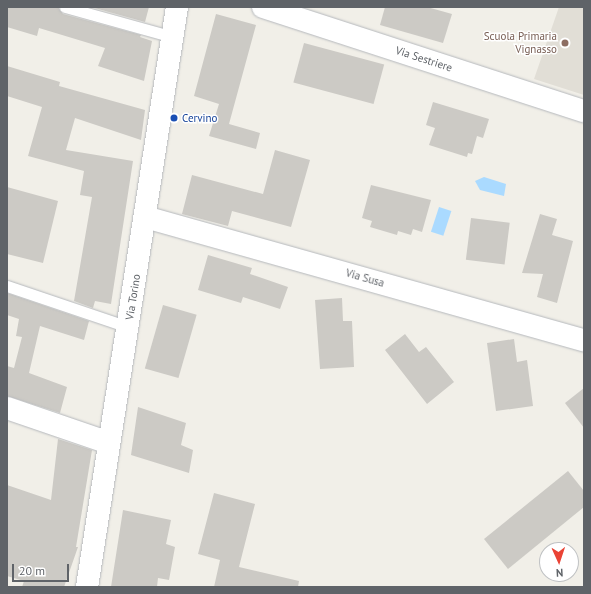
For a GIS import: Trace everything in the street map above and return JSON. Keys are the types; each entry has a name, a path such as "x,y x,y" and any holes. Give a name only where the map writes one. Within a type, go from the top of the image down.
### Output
{"street":[{"name":"Via Torino","path":"87,587 178,7"},
{"name":"Via Sestriere","path":"263,7 584,111"},
{"name":"Via Susa","path":"145,216 584,340"},
{"path":"7,408 109,443"}],"lane":[{"path":"65,7 173,37"},
{"path":"7,286 128,327"}],"shaded area":[{"name":"Scuola Primaria Vignasso","path":"559,7 584,7 584,95 534,79"}],"water":[{"path":"484,177 506,184 504,196 480,190 475,181"},
{"path":"439,207 451,211 443,236 431,232"}],"building":[{"path":"7,7 58,7 63,14 141,35 140,37 152,41 144,81 98,66 105,48 39,28 37,36 7,27"},
{"path":"91,7 149,7 145,22"},
{"path":"385,7 427,7 452,14 443,43 380,25"},
{"path":"216,14 256,25 229,124 260,133 256,149 209,136 219,104 194,96"},
{"path":"304,43 384,64 374,104 293,83"},
{"path":"7,66 60,82 59,86 145,110 141,140 75,118 66,150 133,161 111,304 95,301 93,308 74,301 92,197 80,195 84,171 28,156 42,107 7,96"},
{"path":"433,102 489,119 483,138 477,136 472,154 468,153 467,157 429,145 435,128 426,125"},
{"path":"275,150 310,160 291,227 232,211 228,226 182,214 192,175 263,194"},
{"path":"371,185 431,200 422,232 413,229 411,235 398,231 397,235 370,227 372,221 362,218"},
{"path":"7,187 58,201 43,263 7,254"},
{"path":"540,214 557,219 552,235 573,241 557,303 537,297 543,274 522,273"},
{"path":"471,218 510,223 505,264 466,260"},
{"path":"208,255 252,268 250,274 288,287 280,309 243,297 241,303 198,290"},
{"path":"7,293 89,321 84,340 40,326 29,373 67,387 60,413 7,396 7,366 14,368 22,337 16,336 19,319 7,315"},
{"path":"342,298 343,321 352,321 354,367 320,369 315,300"},
{"path":"163,305 197,315 178,378 145,368"},
{"path":"405,334 419,352 426,347 454,382 427,404 385,350"},
{"path":"514,339 517,362 527,360 533,406 496,411 487,343"},
{"path":"584,388 584,428 565,403"},
{"path":"138,407 186,423 181,445 193,450 189,473 131,455"},
{"path":"58,439 92,450 76,547 78,547 64,587 22,587 24,581 7,576 7,485 51,500"},
{"path":"568,471 584,491 584,507 541,542 539,542 539,544 508,569 484,539"},
{"path":"214,493 255,504 239,567 299,581 298,587 214,587 220,560 198,554"},
{"path":"123,510 171,520 166,544 175,547 169,580 158,578 157,587 111,587"}],"place":[{"name":"Scuola Primaria Vignasso","path":"565,43"},
{"name":"Cervino","path":"174,118"}]}
